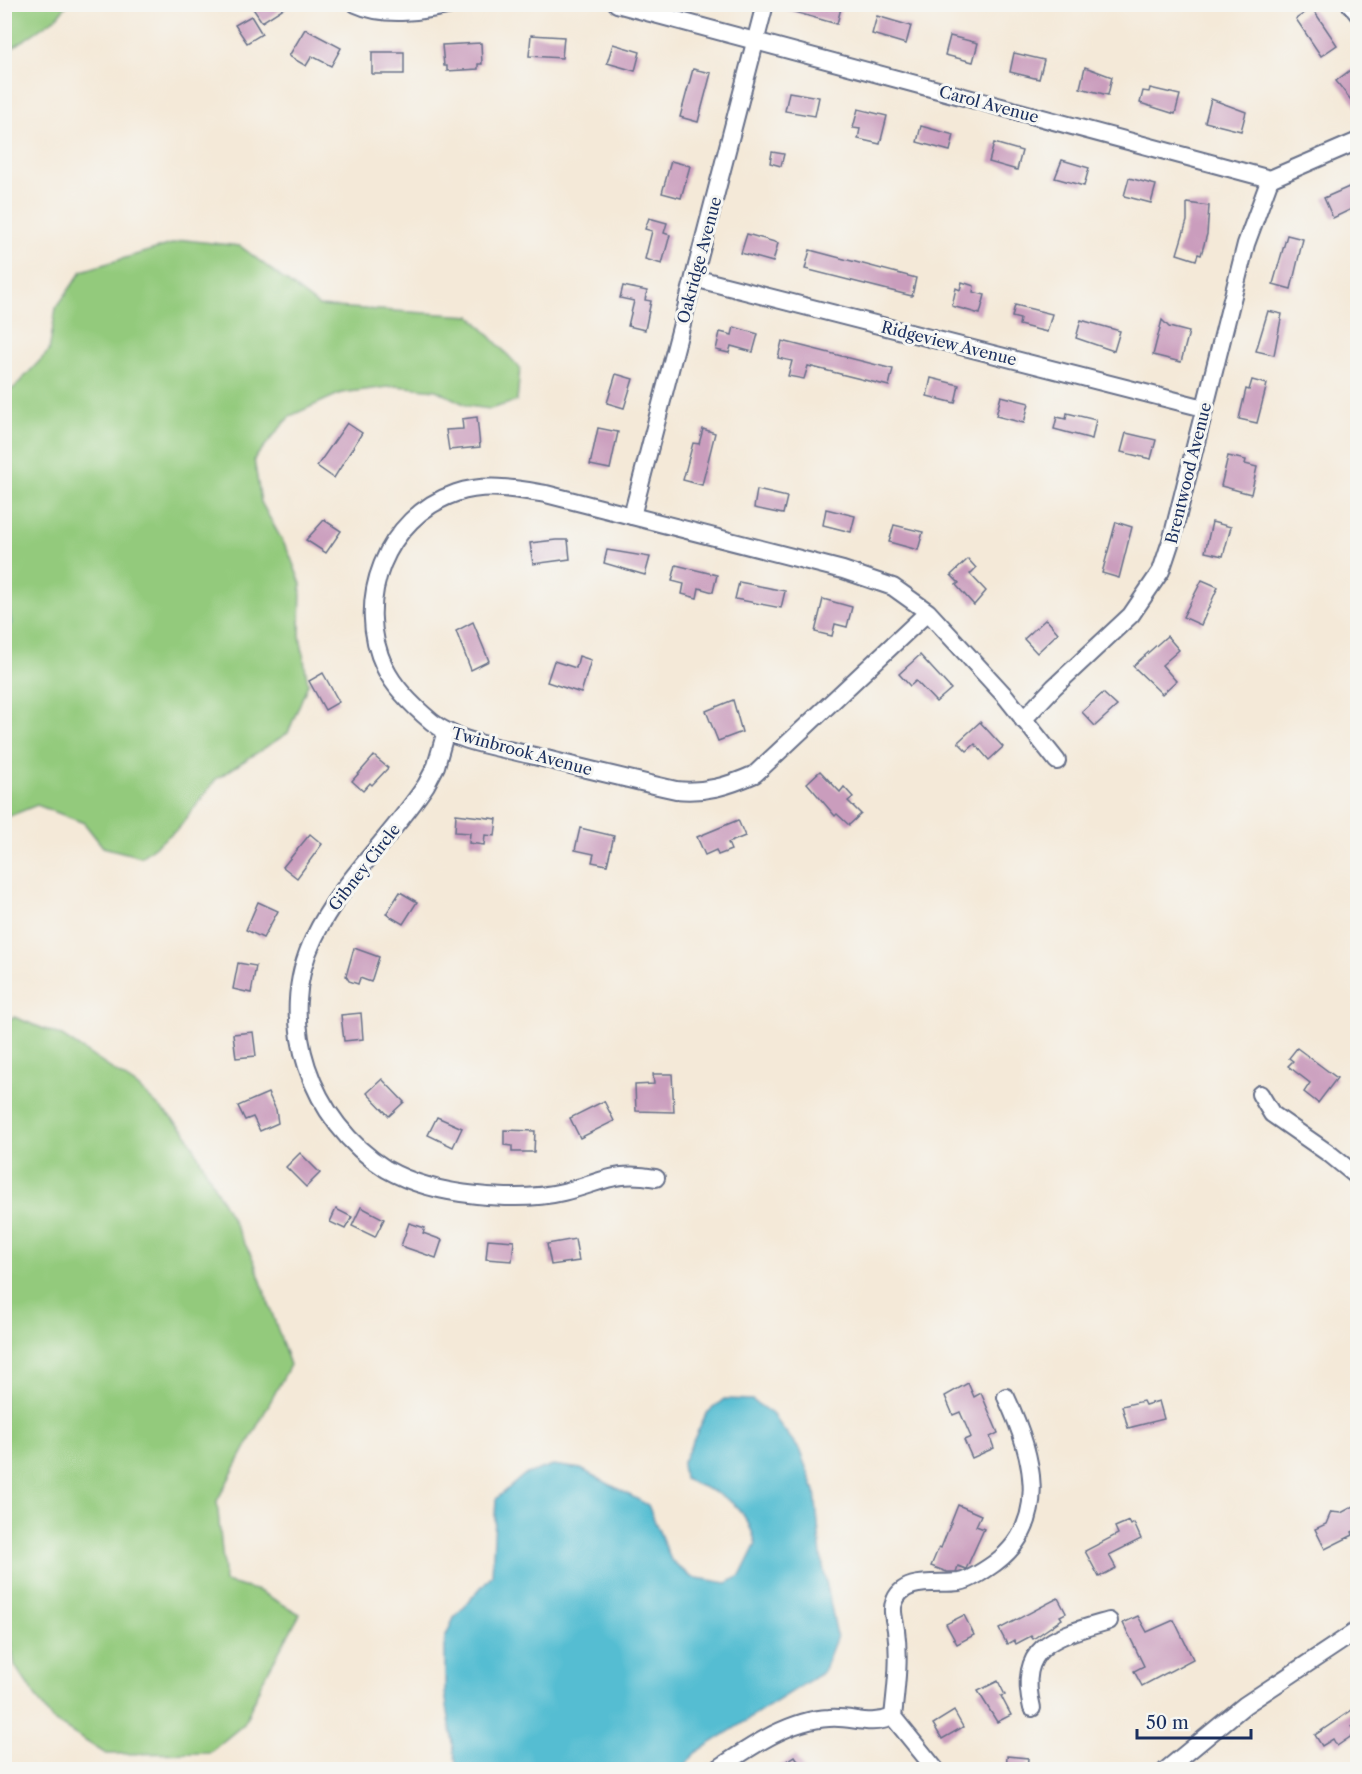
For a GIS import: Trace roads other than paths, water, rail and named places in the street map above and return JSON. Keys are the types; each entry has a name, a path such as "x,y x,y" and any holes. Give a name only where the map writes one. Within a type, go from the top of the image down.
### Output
{"street":[{"path":"356,4 367,9 403,12 456,4"},
{"name":"Carol Avenue","path":"617,4 1270,179"},
{"name":"Oakridge Avenue","path":"632,516 765,4"},
{"path":"1350,4 1358,14"},
{"path":"1270,179 1358,141"},
{"name":"Brentwood Avenue","path":"1023,720 1054,687 1123,624 1153,587 1161,571 1172,538 1246,244 1270,179"},
{"name":"Ridgeview Avenue","path":"694,278 1204,408"},
{"name":"Twinbrook Avenue","path":"928,612 755,774 727,786 694,792 676,790 446,731 406,699 385,669 378,651 373,597 382,562 399,531 426,507 458,492 493,487 546,494 843,570 893,587 928,612 1006,697 1057,761"},
{"name":"Gibney Circle","path":"446,731 436,766 426,785 339,895 313,940 303,968 298,997 298,1026 303,1055 312,1083 325,1109 342,1132 363,1152 396,1173 442,1190 477,1195 532,1196 564,1192 605,1177 620,1175 656,1178"},
{"path":"1260,1094 1272,1114 1358,1177"},
{"path":"936,1770 893,1717 898,1646 893,1604 899,1594 914,1584 961,1582 985,1569 1009,1552 1028,1521 1032,1503 1027,1454 1019,1424 1006,1397"},
{"path":"1032,1708 1028,1670 1034,1656 1047,1645 1079,1630 1108,1621"},
{"path":"1166,1770 1245,1705 1357,1631"},
{"path":"716,1770 758,1743 799,1724 830,1718 878,1723 893,1717"}],"water":[{"path":"5,579 11,623 4,638"},
{"path":"724,1399 752,1400 772,1414 799,1449 815,1491 821,1556 837,1636 823,1672 695,1753 683,1769 457,1769 445,1693 445,1638 454,1618 492,1575 496,1499 524,1475 553,1465 581,1469 648,1505 671,1560 691,1577 727,1583 740,1576 756,1544 751,1529 745,1518 730,1501 684,1479 682,1464 706,1414"}]}
